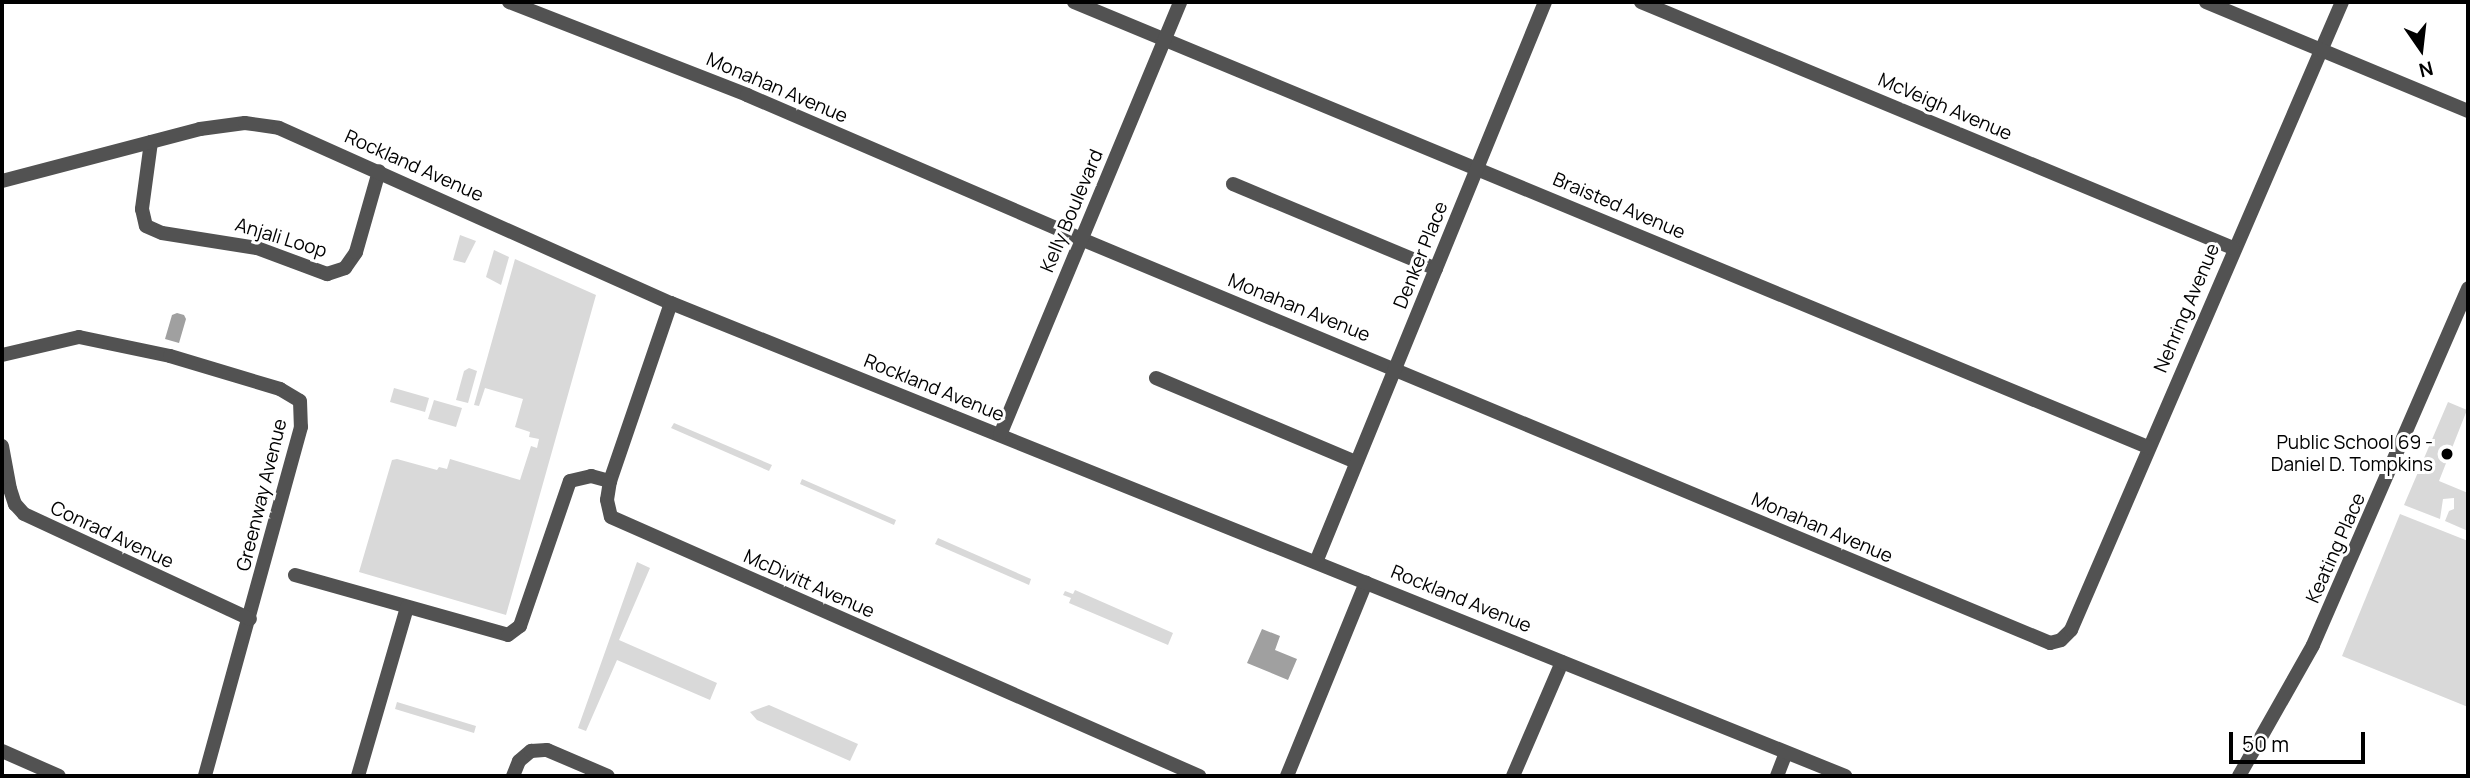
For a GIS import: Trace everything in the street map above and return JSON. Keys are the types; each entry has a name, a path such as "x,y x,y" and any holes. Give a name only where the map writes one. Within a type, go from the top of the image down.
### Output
{"street":[{"name":"Monahan Avenue","path":"509,2 747,95 1082,239 2029,636 2050,643 2061,640 2071,630"},
{"name":"Braisted Avenue","path":"1074,2 2148,447"},
{"name":"Kelly Boulevard","path":"1000,435 1180,2"},
{"name":"Denker Place","path":"1316,562 1545,2"},
{"name":"McVeigh Avenue","path":"1641,2 2234,248"},
{"path":"2206,2 2468,111"},
{"name":"Nehring Avenue","path":"2071,630 2342,2"},
{"name":"Rockland Avenue","path":"2,181 225,125 261,125 296,134 671,303 1845,776"},
{"name":"Anjali Loop","path":"151,142 142,209 146,226 162,233 257,248 327,274 345,268 356,253 379,171"},
{"path":"1233,184 1436,269"},
{"name":"Keating Place","path":"2239,776 2313,645 2468,288"},
{"name":"McDivitt Avenue","path":"671,303 611,481 608,510 616,522 1199,776"},
{"name":"Greenway Avenue","path":"2,355 79,337 193,363 281,389 300,401 301,427 205,776"},
{"path":"1156,378 1356,462"},
{"name":"Conrad Avenue","path":"2,446 15,505 24,514 250,619"},
{"path":"295,575 500,634 515,631 520,626 570,481 591,475 611,481"},
{"path":"1287,776 1366,582"},
{"path":"358,776 407,607"},
{"path":"1513,776 1562,662"},
{"path":"513,776 519,761 531,751 547,750 608,776"},
{"path":"2,751 59,776"},
{"path":"1777,776 1786,752"}],"shaded area":[{"path":"460,235 476,241 465,263 453,260"},
{"path":"494,250 509,257 501,285 486,277"},
{"path":"515,259 596,295 506,615 359,572 392,460 437,470 439,467 447,469 450,459 520,480 531,446 537,448 539,439 529,437 530,432 515,427 523,399 485,388 479,406 474,405"},
{"path":"172,315 184,315 186,319 179,343 165,339"},
{"path":"469,368 477,371 468,403 456,400 464,371"},
{"path":"394,388 429,398 425,412 390,402"},
{"path":"434,400 462,408 456,427 428,419"},
{"path":"2448,402 2467,410 2439,481 2468,493 2468,531 2445,521 2449,511 2454,509 2454,498 2443,499 2440,519 2404,505"},
{"path":"674,423 772,465 769,471 671,428"},
{"path":"802,479 896,520 894,525 800,484"},
{"path":"2400,514 2468,541 2468,707 2342,656"},
{"path":"938,538 1031,579 1029,585 935,544"},
{"path":"637,562 650,568 619,640 717,683 710,700 617,660 586,731 578,728"},
{"path":"1075,590 1173,633 1168,645 1069,603 1071,598 1063,595 1065,591 1073,594"},
{"path":"1262,629 1280,636 1275,650 1297,659 1288,680 1247,663"},
{"path":"397,702 476,726 474,733 395,709"},
{"path":"769,705 858,744 850,761 757,720 750,712"}],"place":[{"name":"Public School 69 - Daniel D. Tompkins","path":"2447,454"}]}
